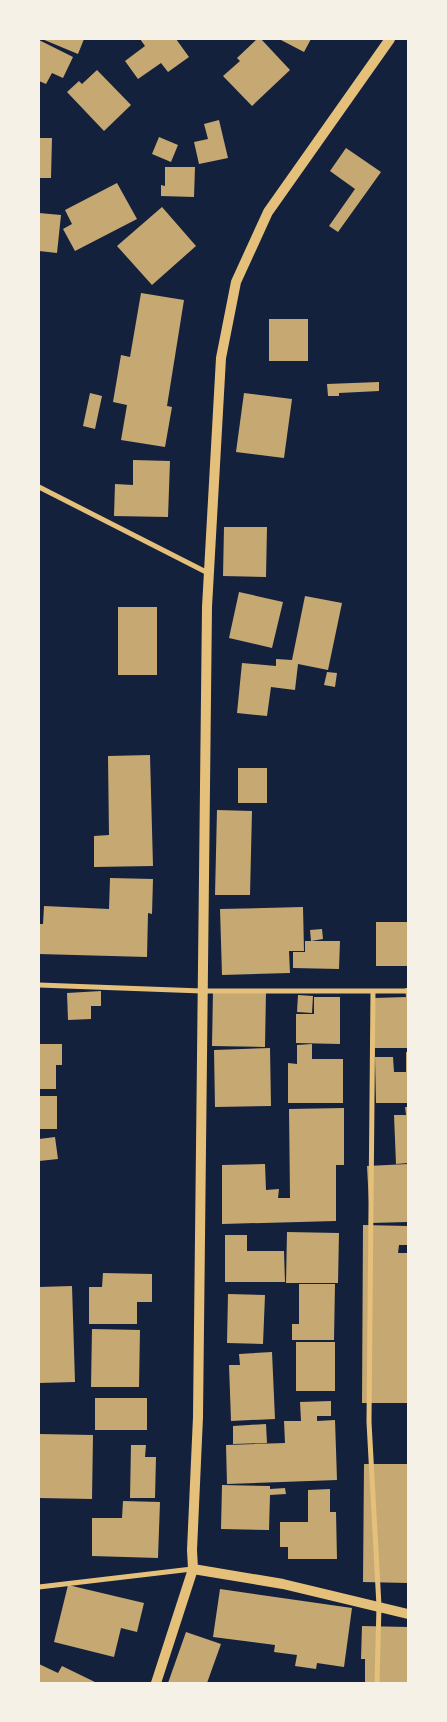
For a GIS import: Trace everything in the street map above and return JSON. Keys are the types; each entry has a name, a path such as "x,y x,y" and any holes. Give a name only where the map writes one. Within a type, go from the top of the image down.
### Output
{"main road":[{"path":"156,1683 193,1569 192,1550 198,1417 208,573 221,358 236,282 268,212 390,39"},
{"path":"193,1569 283,1584 408,1614"}],"street":[{"path":"39,486 208,573"},
{"path":"39,985 202,991 408,990"},
{"path":"373,991 368,1422 379,1606 377,1683"},
{"path":"39,1587 193,1569"}],"building":[{"path":"42,39 84,39 78,54"},
{"path":"140,39 176,39 189,57 168,72 161,63 138,79 125,61 145,46"},
{"path":"257,39 261,39 290,70 252,106 223,76 240,61 237,58"},
{"path":"279,39 311,39 304,52"},
{"path":"39,40 73,57 63,78 52,73 46,84 39,81"},
{"path":"97,70 131,105 104,131 67,92 79,81 82,84"},
{"path":"219,120 228,158 199,164 194,142 208,139 204,124"},
{"path":"159,137 178,145 171,162 152,154"},
{"path":"39,138 52,138 51,178 39,178"},
{"path":"346,148 381,172 338,232 329,226 355,189 330,171"},
{"path":"165,167 195,167 194,197 161,196 161,185 165,186"},
{"path":"117,183 137,219 75,251 63,229 72,224 65,210"},
{"path":"162,207 196,246 152,285 117,246"},
{"path":"39,213 61,215 57,253 39,251"},
{"path":"141,293 184,300 167,406 172,407 165,447 121,440 127,405 113,402 121,355 130,357"},
{"path":"269,319 308,319 308,361 269,361"},
{"path":"379,382 379,391 339,393 339,396 328,396 327,384"},
{"path":"90,393 102,396 95,429 83,426"},
{"path":"244,393 292,399 284,458 236,452"},
{"path":"133,460 170,461 168,517 114,516 115,484 133,485"},
{"path":"224,527 267,527 266,577 223,576"},
{"path":"239,592 283,602 272,648 229,638"},
{"path":"305,596 342,603 328,670 298,664 295,690 271,687 267,716 237,713 242,663 276,666 276,659 292,660"},
{"path":"118,607 157,607 157,675 118,675"},
{"path":"327,672 337,673 335,687 324,685"},
{"path":"150,755 153,866 94,867 94,836 109,835 108,756"},
{"path":"238,768 267,768 267,803 238,803"},
{"path":"217,810 252,811 250,895 215,895"},
{"path":"110,878 153,879 152,914 148,913 147,957 39,954 39,924 43,924 44,906 109,909"},
{"path":"303,907 304,951 289,951 290,973 222,975 220,909"},
{"path":"376,922 408,922 408,966 376,966"},
{"path":"322,929 323,939 311,941 310,930"},
{"path":"305,941 340,941 339,969 293,968 293,952 305,952"},
{"path":"405,988 408,988 408,1048 375,1048 374,998 406,997"},
{"path":"213,990 266,991 265,1047 212,1046"},
{"path":"101,991 101,1006 91,1006 91,1019 68,1020 67,993"},
{"path":"298,995 313,996 312,1013 297,1012"},
{"path":"314,997 340,997 340,1044 296,1043 296,1014 314,1014"},
{"path":"39,1044 62,1044 62,1065 56,1065 56,1089 39,1089"},
{"path":"312,1044 312,1059 343,1059 343,1103 288,1103 288,1063 297,1064 297,1045"},
{"path":"270,1048 271,1106 215,1107 214,1050"},
{"path":"406,1052 408,1052 408,1103 376,1103 375,1057 393,1057 394,1072 406,1072"},
{"path":"39,1096 57,1096 57,1129 39,1129"},
{"path":"405,1107 408,1107 408,1163 396,1164 394,1115 406,1115"},
{"path":"344,1108 344,1165 336,1165 336,1221 222,1224 222,1165 265,1164 266,1190 279,1189 278,1198 290,1198 289,1109"},
{"path":"55,1137 58,1159 39,1161 39,1139"},
{"path":"408,1164 408,1222 370,1223 367,1166"},
{"path":"363,1225 408,1226 408,1245 399,1245 398,1253 408,1253 408,1403 362,1403"},
{"path":"287,1232 339,1233 338,1283 286,1283"},
{"path":"225,1235 247,1235 247,1251 284,1251 285,1282 225,1282"},
{"path":"103,1273 152,1274 152,1302 137,1302 137,1324 89,1324 89,1287 102,1287"},
{"path":"299,1284 335,1284 334,1340 292,1340 292,1324 299,1324"},
{"path":"72,1286 75,1382 39,1383 39,1287"},
{"path":"228,1294 265,1295 263,1344 227,1343"},
{"path":"92,1329 140,1330 139,1387 91,1387"},
{"path":"296,1342 335,1342 335,1391 296,1391"},
{"path":"272,1352 275,1419 231,1421 229,1365 240,1365 239,1354"},
{"path":"95,1398 147,1398 147,1430 95,1430"},
{"path":"331,1401 331,1416 317,1416 317,1421 335,1420 337,1480 227,1484 226,1445 285,1443 284,1421 301,1421 300,1402"},
{"path":"266,1424 267,1443 233,1444 233,1426"},
{"path":"39,1434 93,1435 92,1499 39,1498"},
{"path":"131,1445 146,1445 145,1457 156,1457 155,1498 130,1498"},
{"path":"364,1464 408,1464 408,1583 363,1582"},
{"path":"222,1485 270,1486 270,1489 285,1488 286,1494 270,1495 269,1530 221,1529"},
{"path":"330,1489 330,1512 336,1512 337,1559 288,1559 288,1547 280,1547 280,1522 308,1522 308,1490"},
{"path":"123,1501 160,1502 158,1558 92,1556 92,1518 122,1518"},
{"path":"68,1585 144,1603 137,1632 121,1628 114,1657 54,1642"},
{"path":"220,1589 352,1608 344,1667 317,1663 316,1669 295,1666 297,1655 274,1652 275,1645 213,1637"},
{"path":"362,1626 408,1627 408,1683 365,1683 365,1659 361,1659"},
{"path":"186,1632 221,1644 207,1683 168,1683"},
{"path":"39,1664 58,1673 62,1666 97,1683 39,1683"}]}
